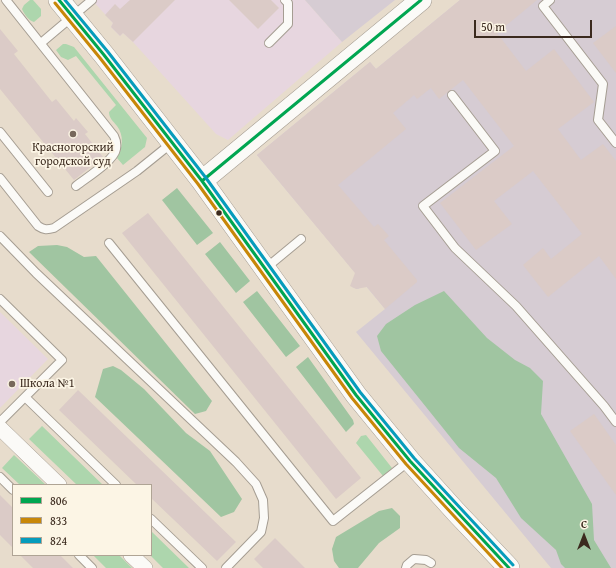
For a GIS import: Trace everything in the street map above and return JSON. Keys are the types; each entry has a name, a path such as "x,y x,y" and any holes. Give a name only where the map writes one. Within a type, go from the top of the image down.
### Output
{"main road":[{"path":"59,0 202,180 356,395 410,461 456,512 510,568"},
{"path":"202,180 422,0"}],"street":[{"path":"0,428 58,484"},
{"path":"132,556 145,568"}],"lane":[{"path":"6,0 114,136 116,149 113,156 76,186"},
{"path":"41,43 92,0"},
{"path":"269,43 288,24 288,3 285,0"},
{"path":"550,0 543,6 603,84 598,120 616,143"},
{"path":"452,95 495,151 423,206 456,248 516,306 604,406 616,422"},
{"path":"0,132 48,192"},
{"path":"0,178 38,226 45,230 54,228 97,197 137,171 173,142"},
{"path":"0,236 36,273 236,462 256,484 263,500 264,518 261,532 226,568"},
{"path":"265,268 301,239"},
{"path":"109,243 333,521 410,461"},
{"path":"0,299 62,360 0,422"},
{"path":"25,397 115,484"},
{"path":"0,477 12,489"},
{"path":"152,520 202,568"},
{"path":"80,556 92,568"},
{"path":"406,568 407,565 414,559 426,560 432,563"}],"shaded area":[{"path":"92,0 305,0 342,42 228,140 216,134 133,42 123,33 120,36 111,27 113,23"},
{"path":"305,0 395,0 342,42"},
{"path":"460,0 616,0 616,568 551,568 356,332 385,309 365,285 358,289 352,287 352,281 357,275 257,155 370,62 376,69"},
{"name":"Школа №1","path":"0,312 48,359 0,408"}],"green space":[{"path":"30,0 33,0 41,9 41,16 34,22 27,17 22,9"},
{"path":"63,44 74,47 147,138 145,147 123,165 117,158 121,150 121,133 110,118 109,114 109,112 116,105 76,56 68,60 61,57 56,50"},
{"path":"177,188 213,233 197,245 162,200"},
{"path":"220,242 250,281 236,293 205,254"},
{"path":"57,245 67,247 84,257 96,256 212,401 206,411 195,414 29,252 38,246"},
{"path":"257,291 300,346 286,357 243,302"},
{"path":"444,291 487,338 515,360 530,368 543,381 541,414 592,504 594,540 611,568 565,568 561,564 556,550 521,518 496,478 459,448 381,351 377,336 386,324 415,305"},
{"path":"308,357 353,420 354,424 346,432 296,367"},
{"path":"113,366 121,370 144,389 186,433 210,451 242,499 234,512 221,517 95,397 103,369"},
{"path":"42,426 102,484 76,484 29,439"},
{"path":"366,435 392,468 383,476 356,443 361,436"},
{"path":"14,455 45,484 19,484 2,468"},
{"path":"392,508 400,516 400,528 379,543 358,568 339,568 334,561 332,549 336,537 379,511"},
{"path":"152,532 189,568 163,568 151,556"},
{"path":"94,556 120,556 132,568 106,568"}],"building":[{"path":"130,0 175,0 133,42 123,33 120,36 111,27 113,23 105,15 115,4 120,9"},
{"path":"229,0 271,0 279,8 258,29"},
{"path":"460,0 537,0 497,33 526,71 554,49 594,102 558,129 581,160 603,144 616,161 616,279 599,256 548,297 523,265 543,248 551,259 582,234 533,171 494,201 512,224 476,250 440,203 514,146 463,80 439,99 431,88 417,99 414,95 393,113 406,129 338,185 374,227 378,224 389,236 384,240 417,280 417,282 385,309 367,287 356,289 350,286 355,273 257,155 370,62 376,69"},
{"path":"616,26 616,73 593,43"},
{"path":"0,29 18,51 14,54 52,102 56,99 74,121 76,118 88,132 85,134 103,157 74,180 0,89"},
{"path":"148,213 361,478 336,499 122,233"},
{"path":"78,390 236,542 217,561 152,499 152,484 136,484 59,410"},
{"path":"594,414 616,445 616,495 570,431"},
{"path":"0,495 12,507 12,547 0,535"},
{"path":"275,538 305,568 263,568 254,559"},
{"path":"21,556 61,556 73,568 33,568"}],"transit line":[{"name":"806","path":"59,0 104,55 202,181 356,395 410,461 509,568"},
{"name":"824","path":"65,0 108,52 206,178 360,392 414,458 513,565"},
{"name":"806","path":"202,181 421,0"},
{"name":"833","path":"55,3 100,58 198,184 352,398 406,464 502,568"}],"place":[{"name":"Красногорский городской суд","path":"73,134"},
{"name":"Школа №1","path":"12,384"}]}
